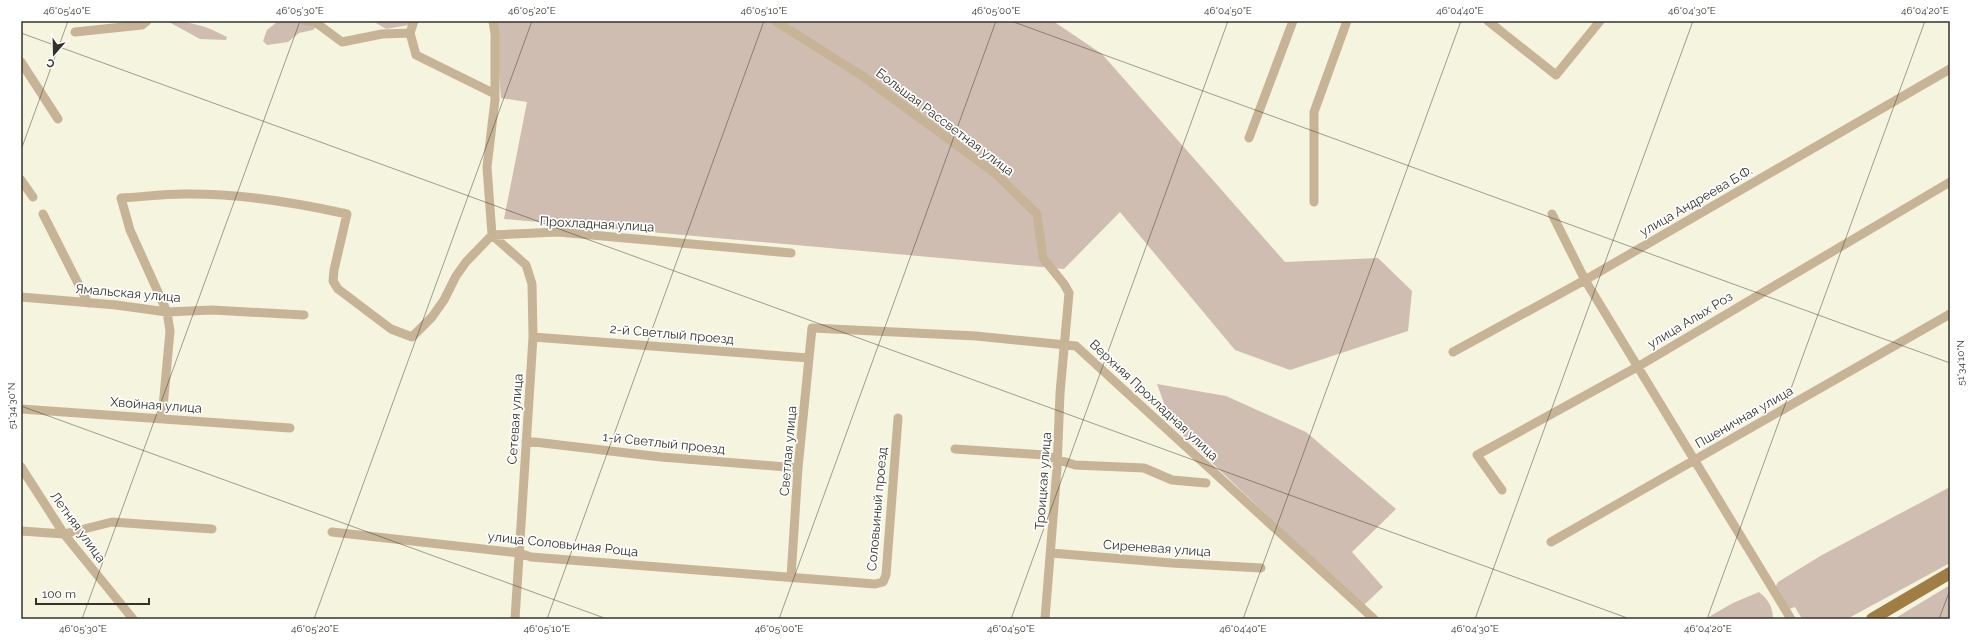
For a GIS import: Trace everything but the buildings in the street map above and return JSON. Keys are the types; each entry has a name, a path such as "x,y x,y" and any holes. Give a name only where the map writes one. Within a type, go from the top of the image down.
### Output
{"main road":[{"path":"1872,619 1950,573"}],"street":[{"path":"75,32 142,25 147,21"},
{"path":"306,21 315,22 342,42 382,34 410,33"},
{"path":"414,21 410,33 416,55 495,94"},
{"path":"162,418 170,331 167,312 130,230 121,198 183,194 245,196 306,205 347,214 334,270 333,281 335,285 338,289 392,328 412,337 432,317 444,300 456,276 466,262 492,236 487,167 495,94 495,34 493,21"},
{"name":"Большая Рассветная улица","path":"775,21 861,75 994,172 1037,214 1043,258 1064,284 1069,294 1064,345"},
{"path":"1250,138 1293,21"},
{"path":"1314,202 1314,112 1347,21"},
{"path":"1488,21 1556,75 1600,21"},
{"path":"21,62 58,119"},
{"name":"улица Андреева Б.Ф.","path":"1453,352 1585,280 1950,69"},
{"path":"21,180 33,198"},
{"name":"улица Алых Роз","path":"1502,490 1477,455 1638,366 1950,182"},
{"path":"43,214 88,303"},
{"path":"1552,214 1585,280 1791,619"},
{"name":"Прохладная улица","path":"492,236 558,232 791,253"},
{"name":"Сетевая улица","path":"492,236 526,265 532,284 533,337 515,619"},
{"name":"Ямальская улица","path":"21,297 167,312 212,310 304,315"},
{"name":"Пшеничная улица","path":"1551,542 1950,314"},
{"name":"Верхняя Прохладная улица","path":"812,328 976,336 1076,346 1374,619"},
{"name":"Светлая улица","path":"791,577 798,468 812,328"},
{"name":"2-й Светлый проезд","path":"533,337 809,358"},
{"name":"Троицкая улица","path":"1045,619 1058,460 1064,345"},
{"name":"Хвойная улица","path":"21,409 290,428"},
{"name":"Соловьиный проезд","path":"791,577 875,584 883,582 886,575 898,418"},
{"name":"1-й Светлый проезд","path":"526,441 661,457 798,468"},
{"path":"955,449 1044,455 1075,465 1144,468 1172,480 1206,483"},
{"name":"Летняя улица","path":"21,467 64,534 133,619"},
{"path":"21,531 64,534 112,522 212,529"},
{"name":"улица Соловьиная Роща","path":"332,532 519,553 531,557 791,577"},
{"name":"Сиреневая улица","path":"1051,553 1261,568"}],"shaded area":[{"path":"167,21 198,25 227,37 226,40 200,39"},
{"path":"278,21 319,21 318,25 313,30 299,33 288,42 267,45 263,41 267,30"},
{"path":"373,21 411,21 409,25 386,29"},
{"path":"495,21 1053,21 1102,54 1285,262 1378,258 1412,291 1408,331 1290,370 1235,350 1120,212 1064,269 504,219 527,102 501,98"},
{"path":"1157,384 1226,396 1306,432 1396,509 1352,552 1383,587 1363,606 1172,425"},
{"path":"1950,487 1950,563 1847,619 1802,619 1795,607 1789,609 1775,588 1778,582 1822,555"},
{"path":"1950,585 1950,619 1894,619"},
{"path":"1759,592 1765,597 1769,604 1773,619 1705,619 1733,603"}]}
